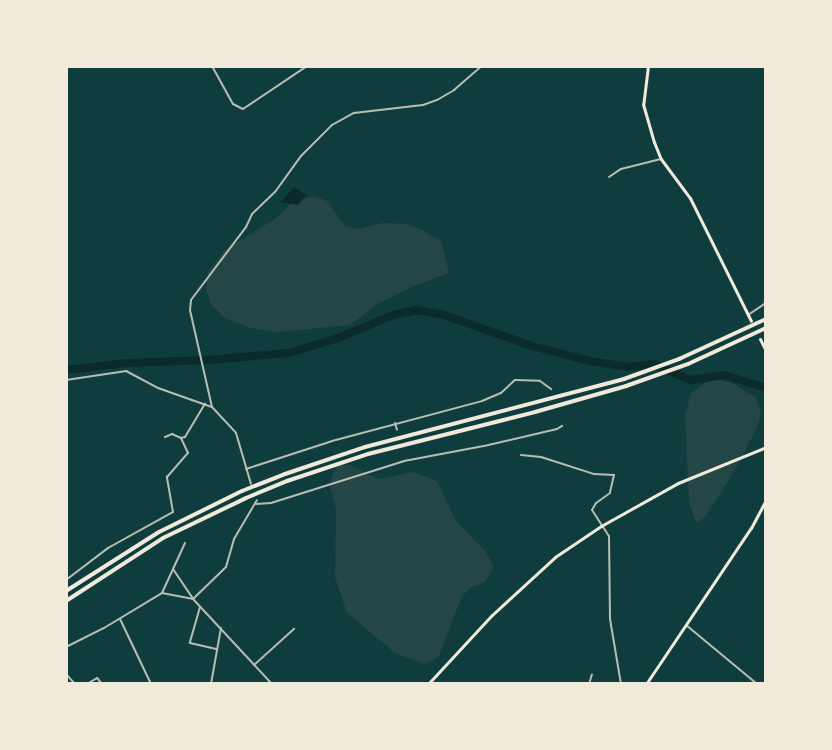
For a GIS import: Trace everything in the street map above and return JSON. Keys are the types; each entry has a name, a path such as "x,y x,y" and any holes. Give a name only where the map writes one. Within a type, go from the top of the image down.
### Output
{"highway":[{"path":"66,591 159,532 242,491 285,474 365,447 574,394 679,359 766,320"},
{"path":"66,601 163,538 287,481 368,454 587,398 688,364 766,328"}],"main road":[{"path":"648,66 643,104 661,159 690,198 751,321"},
{"path":"760,339 766,351"},
{"path":"428,684 492,615 555,557 601,526 678,483 765,448"},
{"path":"646,684 751,528 766,500"}],"street":[{"path":"212,66 233,104 243,109 307,66"},
{"path":"212,406 190,310 197,290 241,234 252,214 316,140 332,125 354,112 423,105 437,100 482,66"},
{"path":"609,177 621,169 661,159"},
{"path":"748,315 766,303"},
{"path":"66,380 126,371 158,388 212,406 231,424 251,484"},
{"path":"246,469 395,423 482,401 501,393 516,380 540,381 551,389"},
{"path":"181,438 185,436 205,404"},
{"path":"395,423 397,430"},
{"path":"256,504 271,503 404,461 484,446 562,426"},
{"path":"66,580 108,548 173,512 167,477 188,453 181,438 172,434 165,437"},
{"path":"521,455 541,457 594,474 614,475 610,493 596,503 592,510 609,536 610,619 621,684"},
{"path":"403,456 404,461"},
{"path":"193,599 226,567 234,539 257,500"},
{"path":"66,647 120,619 162,593 185,543"},
{"path":"173,569 193,599 272,684"},
{"path":"162,593 193,599"},
{"path":"200,607 190,643 216,649"},
{"path":"120,619 151,684"},
{"path":"686,625 757,684"},
{"path":"211,684 221,628"},
{"path":"254,665 294,628"},
{"path":"66,674 75,684"},
{"path":"589,684 592,674"},
{"path":"87,684 97,678 102,684"}],"shaded area":[{"path":"294,187 306,195 298,205 281,202"},
{"path":"314,196 327,201 345,226 357,229 383,223 407,224 423,230 442,243 449,273 414,286 378,304 350,325 278,332 251,328 225,318 210,303 206,289 208,272 224,251 276,218 294,201"},
{"path":"717,379 734,384 756,398 761,413 757,428 732,475 705,517 696,523 689,503 685,415 691,393 705,383"},
{"path":"339,465 350,465 378,479 413,472 437,481 456,521 485,551 494,567 485,582 472,587 462,596 439,656 432,661 425,664 395,653 347,613 335,577 336,509 330,487 333,473"}],"waterway":[{"path":"66,370 128,363 208,360 289,353 338,338 393,315 416,310 444,315 532,346 589,361 629,367 654,364 690,380 724,375 766,388"}]}
